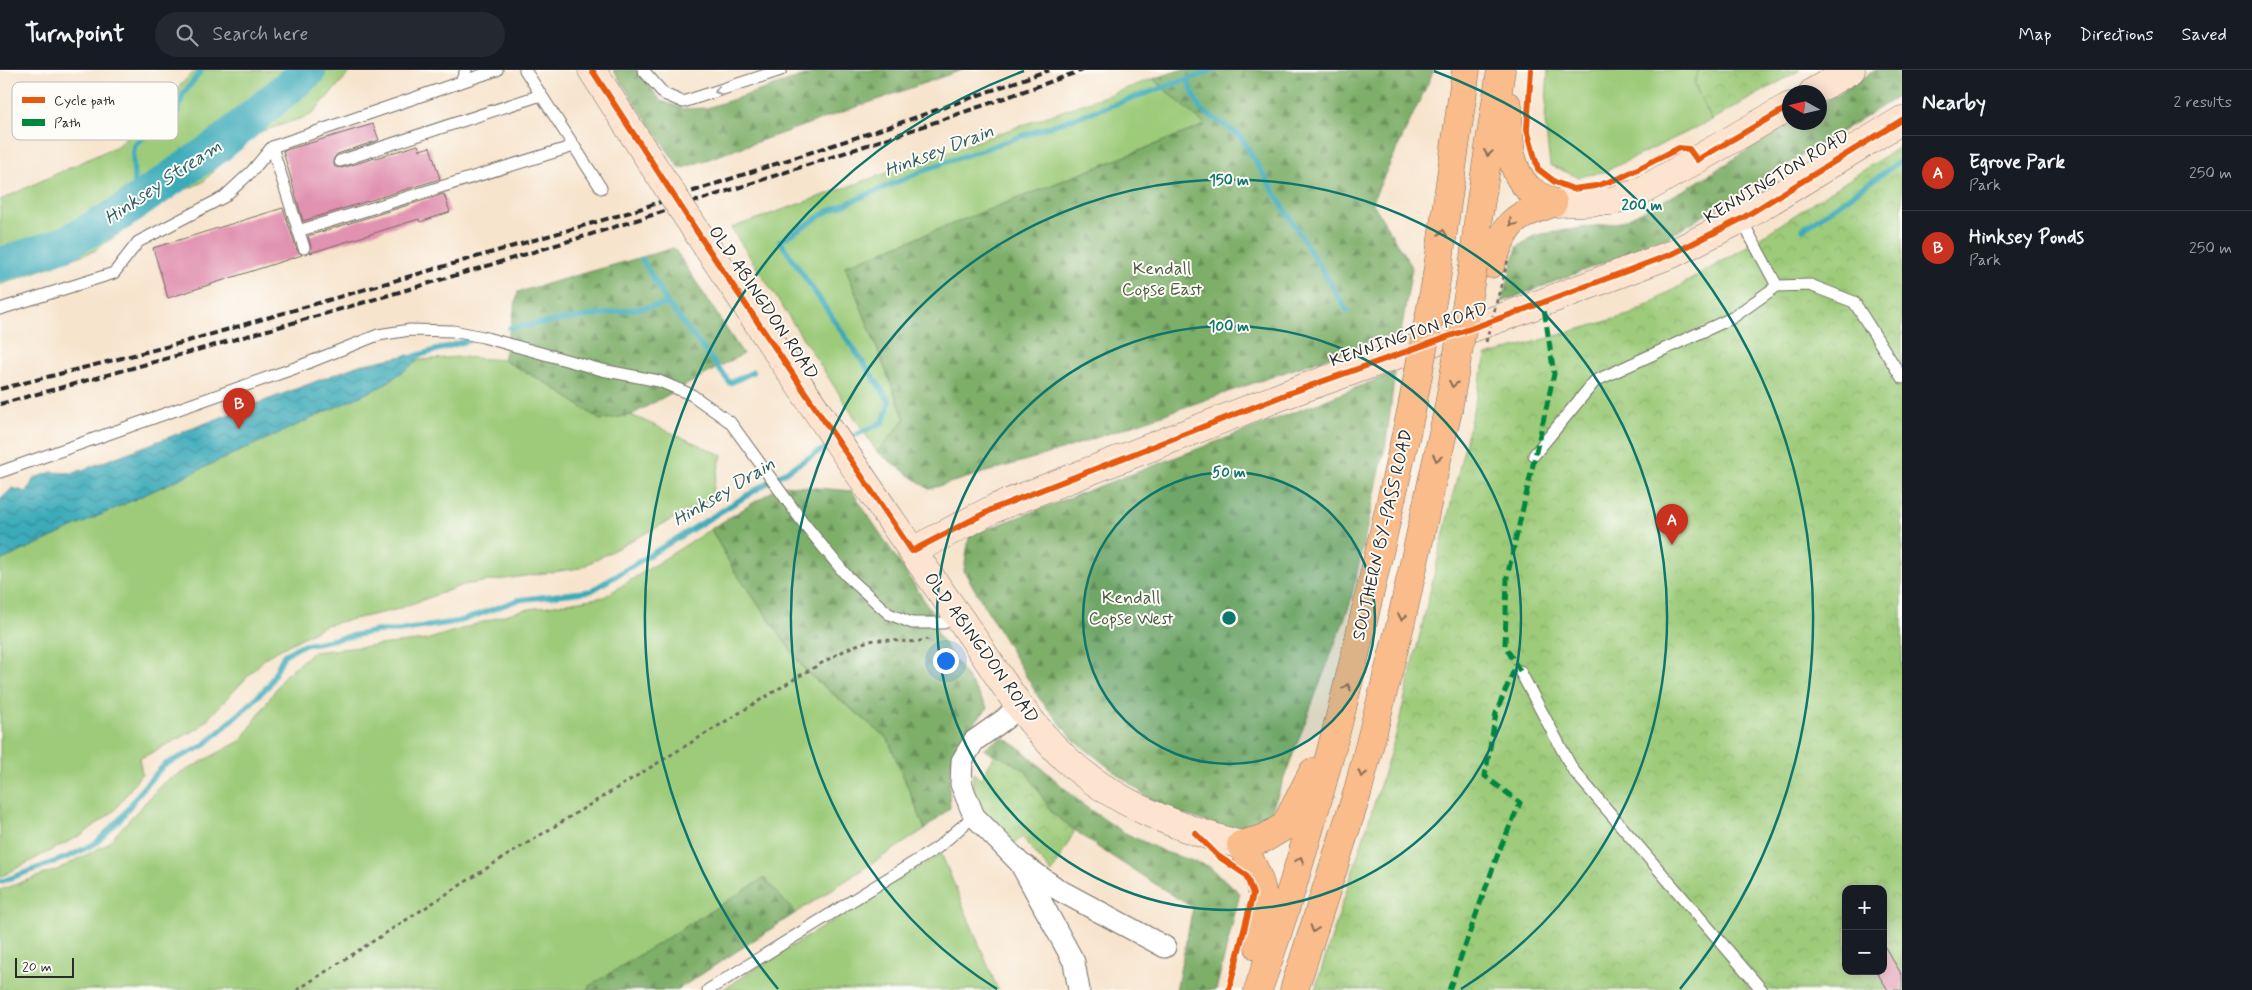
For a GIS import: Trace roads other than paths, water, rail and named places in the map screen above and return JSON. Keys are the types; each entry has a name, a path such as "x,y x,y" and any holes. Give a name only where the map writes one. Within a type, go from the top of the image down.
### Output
{"highway":[{"name":"SOUTHERN BY-PASS ROAD","path":"1258,990 1297,870 1339,724 1411,412 1436,281 1466,70"},
{"name":"SOUTHERN BY-PASS ROAD","path":"1294,990 1357,794 1400,626 1448,410 1472,347 1491,264 1479,213 1501,70"},
{"path":"1507,70 1509,144 1516,172 1529,189 1553,203"},
{"path":"1491,264 1502,238 1513,220 1529,211 1553,203"},
{"path":"1252,990 1265,911 1256,869 1241,844 1264,838 1285,826 1339,724"}],"street":[{"name":"OLD ABINGDON ROAD","path":"592,70 707,247 859,474 1019,706 1065,758 1094,781 1130,803 1196,833 1241,844"},
{"path":"1825,85 1851,70"},
{"path":"1553,203 1611,201 1640,192 1782,111"},
{"name":"KENNINGTON ROAD","path":"912,551 995,508 1296,391 1627,272 1672,254 1741,219 1902,120"},
{"path":"1019,706 1006,720 974,741 962,761 961,784 974,816 1020,863 1059,890 1165,947"},
{"path":"1020,863 1074,962 1079,990"}],"lane":[{"path":"460,82 466,70"},
{"path":"0,309 114,273 138,242 224,197 252,171 272,147 497,70"},
{"path":"525,70 602,188"},
{"path":"643,70 664,94 683,102 782,70"},
{"path":"340,162 541,95"},
{"path":"298,231 574,146"},
{"path":"272,147 304,248"},
{"path":"1741,219 1776,286"},
{"path":"1534,455 1595,381 1732,318 1776,286 1810,285 1854,302 1902,378"},
{"path":"0,472 296,368 378,336 410,330 453,331 476,335 602,370 658,381 692,395 730,422 782,490 802,521 846,574 889,614 912,623 944,623 959,617"},
{"path":"1520,671 1573,770 1762,990"},
{"path":"708,990 937,848 974,816"}],"water":[{"path":"408,355 419,360 382,386 0,561 0,500 12,488 27,492 34,478 52,472 74,473 359,365"}],"waterway":[{"path":"178,111 183,94 202,70"},
{"name":"Hinksey Stream","path":"0,265 64,244 121,213 219,145 309,70"},
{"name":"Hinksey Drain","path":"845,440 883,422 890,402 780,241 827,212 932,167 1214,70"},
{"path":"1187,79 1200,109 1240,136 1347,311"},
{"path":"135,203 133,157 135,144 140,140"},
{"path":"1803,229 1902,160"},
{"path":"642,259 668,304"},
{"path":"510,328 668,304 730,383 753,372"},
{"path":"413,357 470,340"},
{"name":"Hinksey Drain","path":"0,882 70,856 96,843 121,818 143,788 164,765 203,746 269,685 284,655 300,646 377,631 398,631 461,621 518,600 591,591 818,452 832,446"}],"railway":[{"path":"0,389 181,343 627,213 897,124 1049,70"},
{"path":"0,404 137,367 545,248 815,162 1083,70"}],"place":[{"name":"Hinksey Ponds","path":"239,429"},
{"name":"Egrove Park","path":"1672,545"}],"park label":[{"name":"Kendall Copse East","path":"1162,279"},
{"name":"Kendall Copse West","path":"1131,608"}]}
